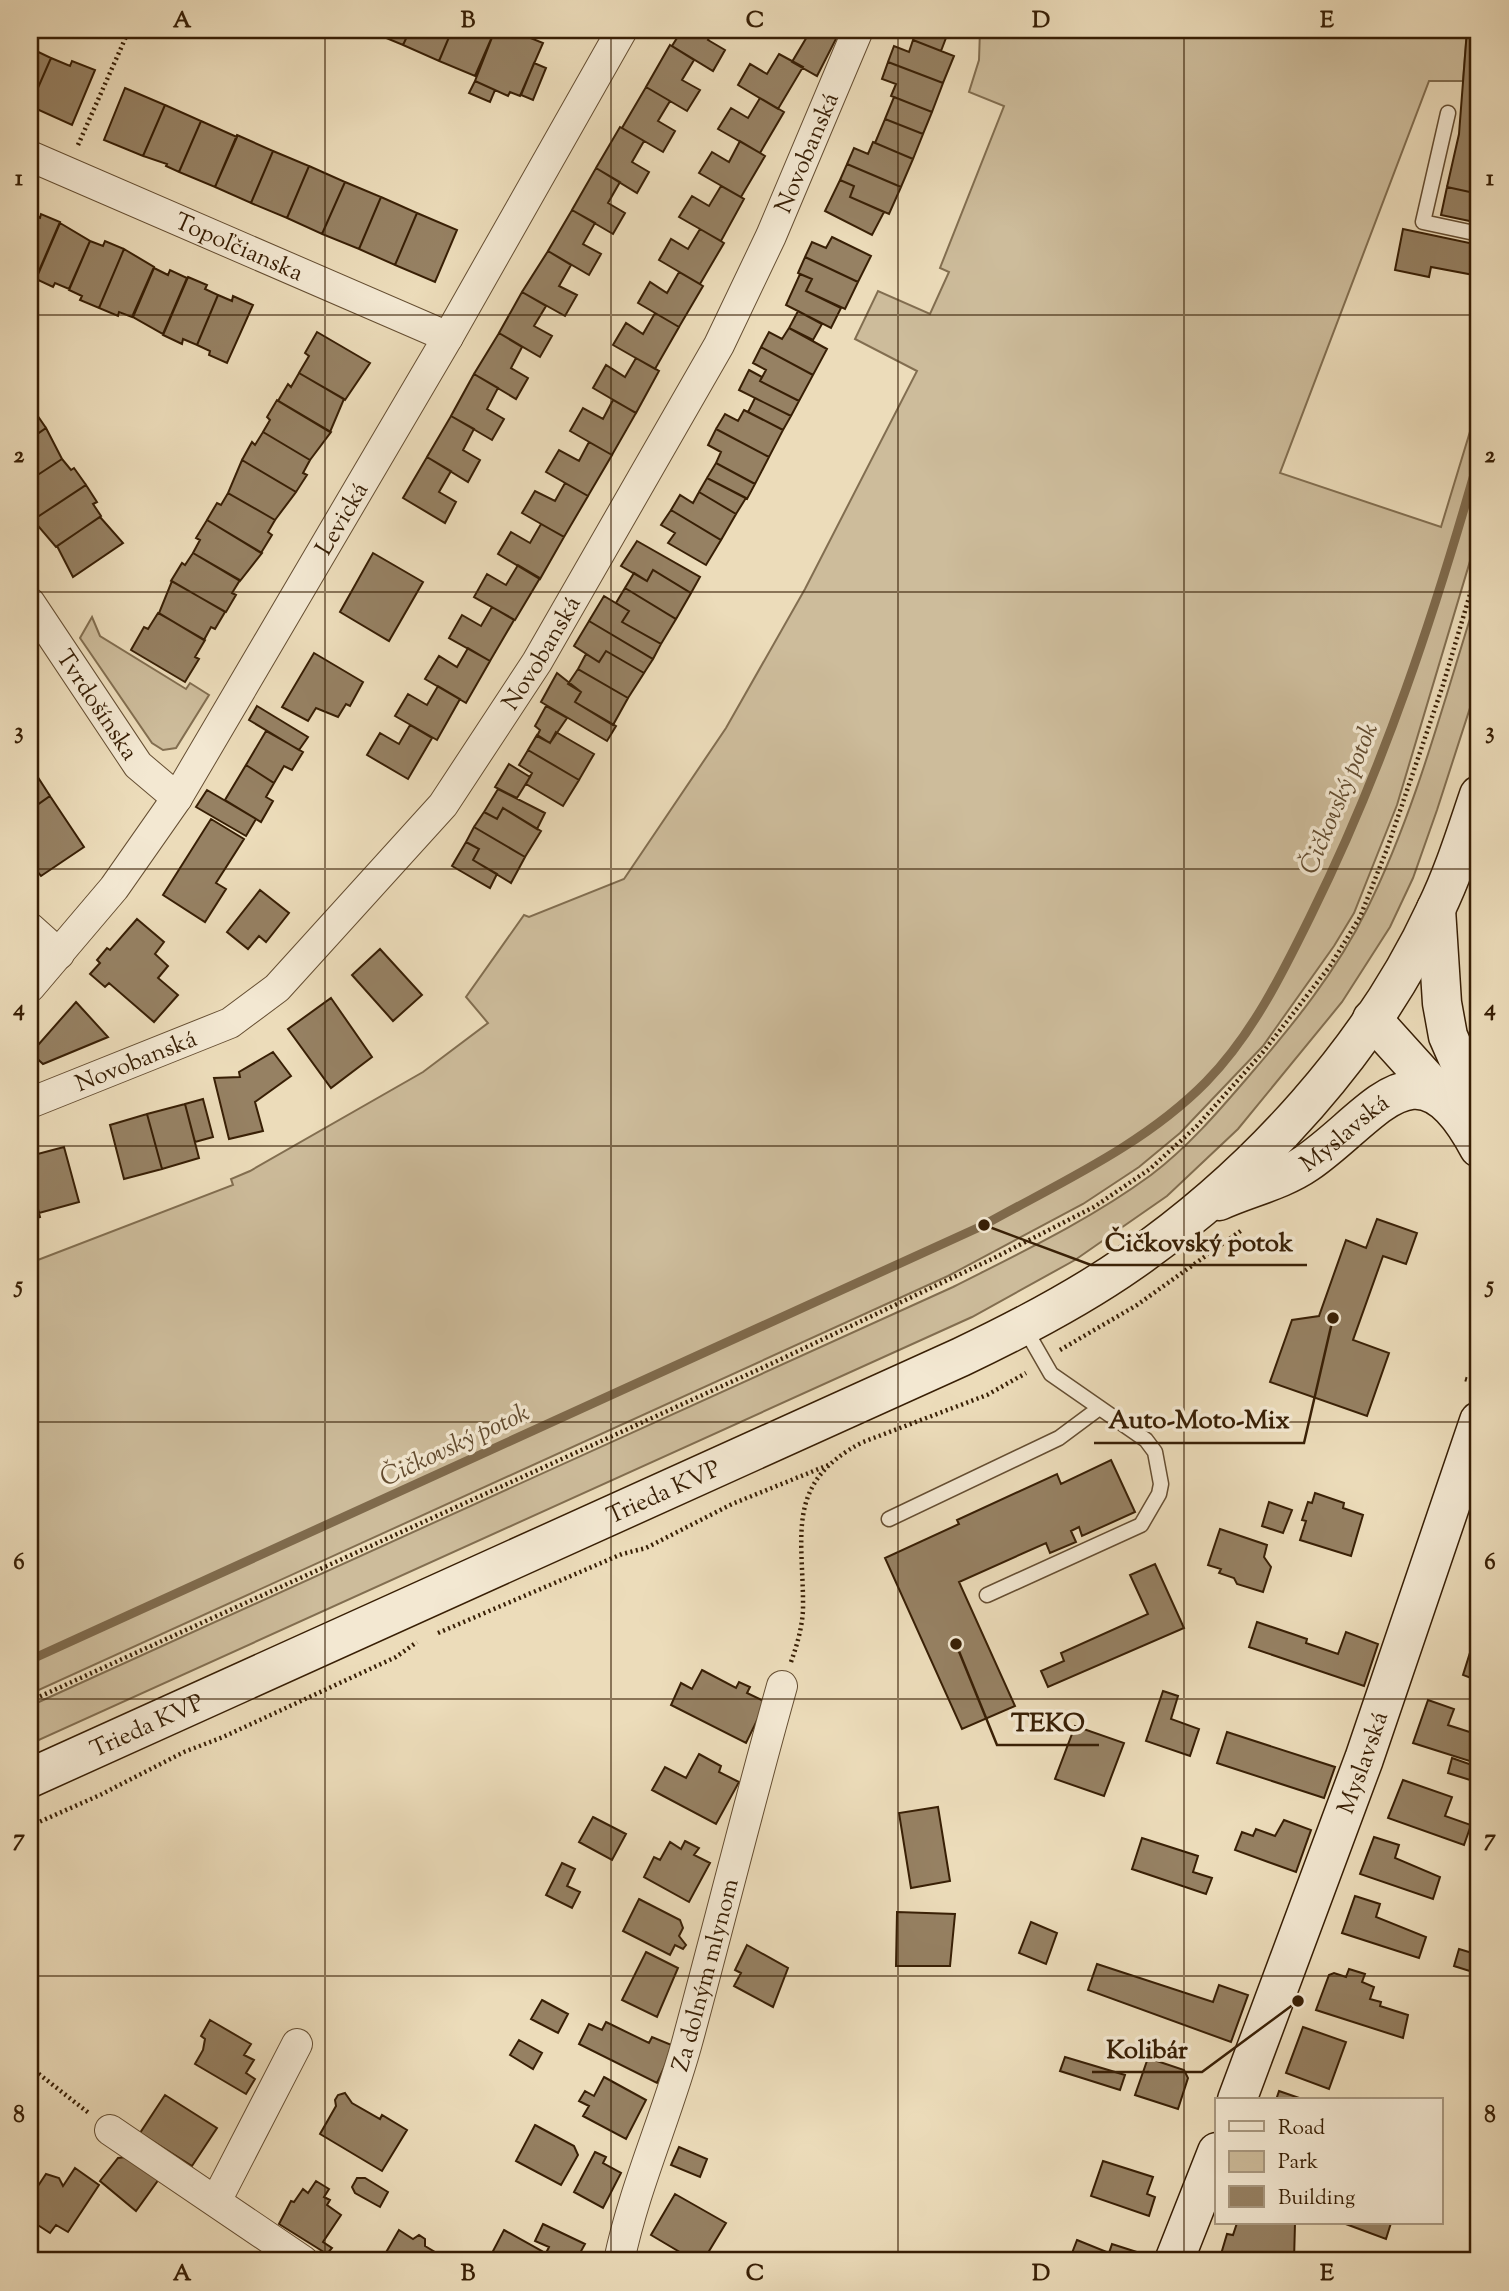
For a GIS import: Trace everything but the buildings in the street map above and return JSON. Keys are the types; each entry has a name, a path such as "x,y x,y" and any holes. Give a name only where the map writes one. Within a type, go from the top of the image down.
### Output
{"street":[{"name":"Novobanská","path":"30,1103 206,1034 246,1014 277,988 443,805 537,663 719,345 771,236 858,30"},
{"name":"Levická","path":"30,987 135,861 177,798 448,337 619,31"},
{"name":"Topoľčianska","path":"30,156 448,337"},
{"name":"Tvrdošínska","path":"30,603 138,765 177,798"},
{"path":"1479,795 1473,818 1436,909 1442,1003 1463,1104 1479,1149"},
{"name":"Trieda KVP","path":"30,1778 848,1409 1024,1326 1131,1262 1189,1217 1263,1149 1322,1083 1372,1019 1436,909"},
{"path":"30,928 59,954"},
{"path":"1372,1019 1463,1104"},
{"name":"Myslavská","path":"1189,1217 1224,1199 1297,1170 1388,1097 1419,1091 1463,1104"},
{"name":"Myslavská","path":"1238,2098 1364,1759 1479,1421"},
{"name":"Za dolným mlynom","path":"619,2261 638,2185 688,2040 727,1882 782,1686"},
{"path":"216,2201 297,2044"},
{"path":"110,2130 303,2261"},
{"path":"1174,2261 1215,2157"}],"lane":[{"path":"1448,113 1423,222 1479,234"},
{"path":"987,1595 1132,1532 1148,1516 1161,1484 1156,1452 1136,1432 1098,1409 1051,1374 1024,1326"},
{"path":"888,1519 1059,1438 1098,1409"}],"path":[{"path":"66,171 129,30"},
{"path":"30,1701 775,1362 982,1264 1094,1207 1150,1169 1197,1125 1263,1052 1330,966 1360,916 1400,811 1479,564"},
{"path":"782,1686 799,1639 803,1612 800,1555 802,1511 816,1479 863,1442 987,1395 1042,1362"},
{"path":"1465,1379 1479,1383"},
{"path":"30,1826 100,1795 184,1752 223,1737 396,1657 418,1642 622,1554 646,1548 732,1504 833,1464"},
{"path":"30,2067 110,2130"}],"green space":[{"path":"980,30 1467,30 1463,81 1429,81 1280,473 1441,527 1479,402 1479,531 1397,805 1354,913 1334,946 1263,1046 1180,1133 1139,1167 1083,1204 948,1276 30,1694 30,1263 233,1185 231,1179 250,1171 423,1072 488,1023 466,997 524,915 529,917 624,879 726,728 805,589 917,371 855,339 878,291 930,314 949,272 940,268 1004,106 969,92 979,60"},
{"path":"1479,590 1479,680 1413,878 1390,927 1342,1002 1238,1129 1167,1196 1075,1260 972,1317 30,1744 30,1706 953,1287 1079,1221 1151,1175 1202,1129 1265,1058 1313,997 1355,932 1401,831"},
{"path":"92,617 100,636 186,689 190,683 209,695 176,748 163,750 152,743 80,638"}],"waterway":[{"name":"Čičkovský potok","path":"30,1660 984,1225 1129,1144 1182,1104 1223,1063 1253,1023 1290,958 1338,858 1406,689 1479,457"}],"place":[{"name":"Čičkovský potok","path":"984,1225"},
{"name":"Auto-Moto-Mix","path":"1333,1318"},
{"name":"TEKO","path":"956,1644"},
{"name":"Kolibár","path":"1298,2001"}]}
